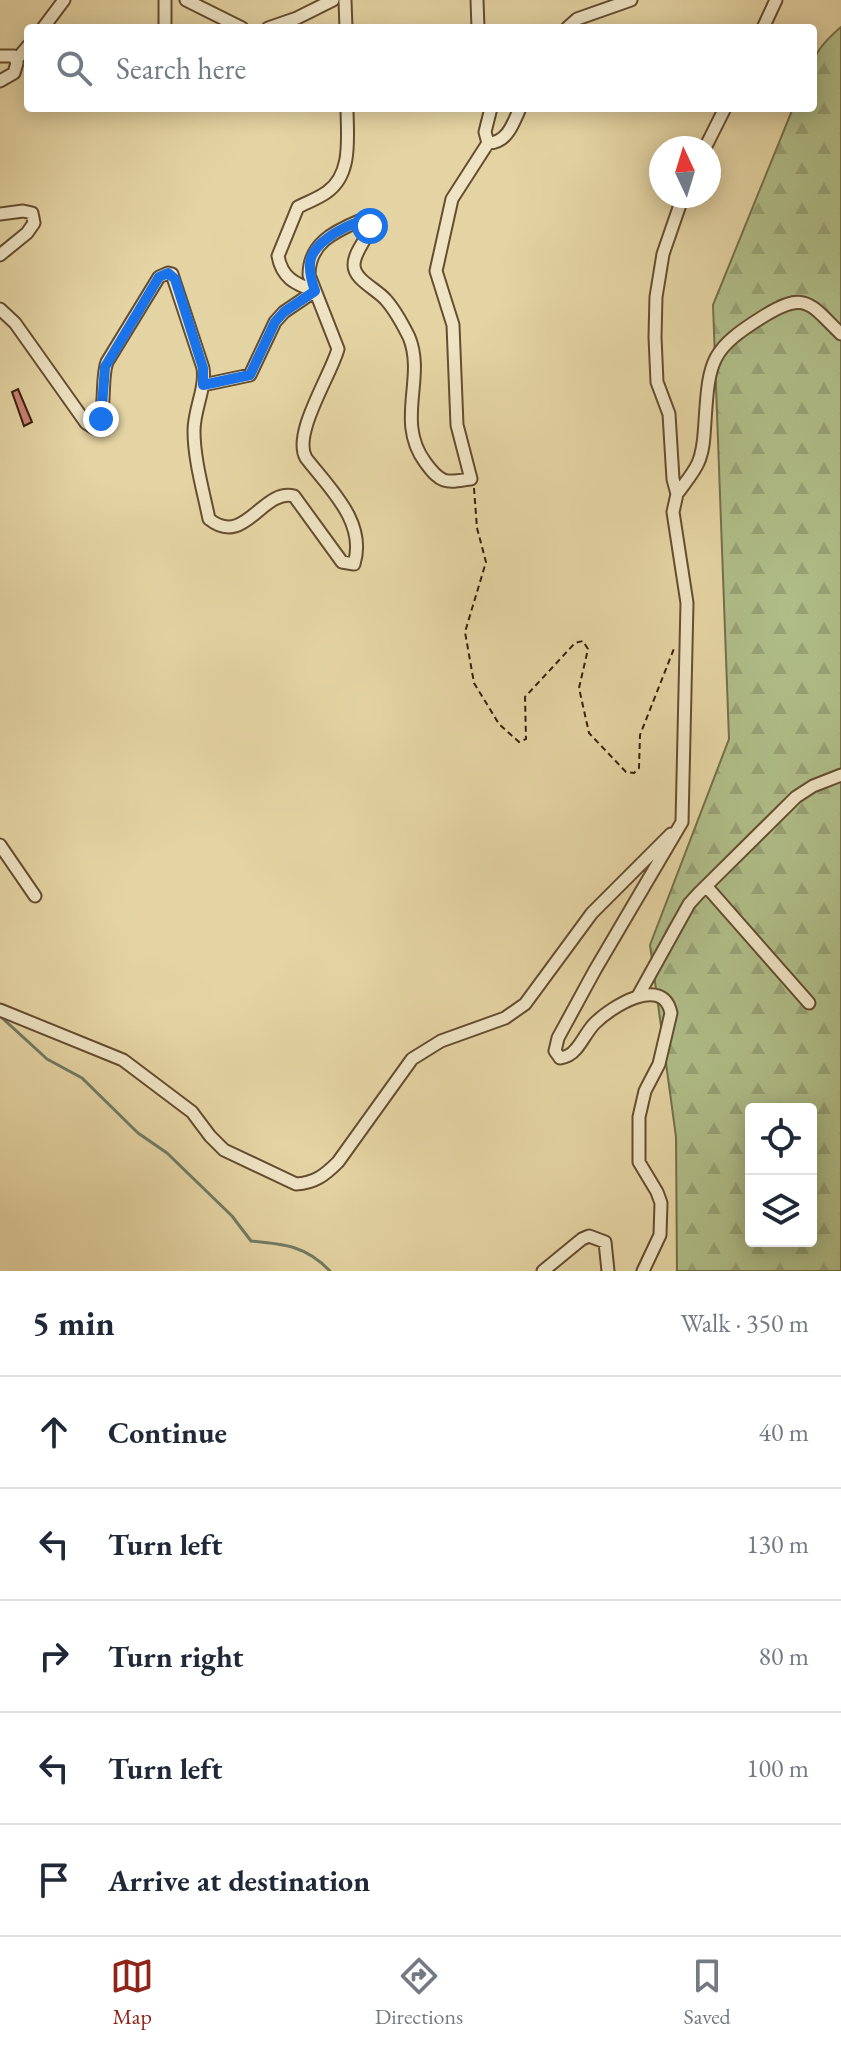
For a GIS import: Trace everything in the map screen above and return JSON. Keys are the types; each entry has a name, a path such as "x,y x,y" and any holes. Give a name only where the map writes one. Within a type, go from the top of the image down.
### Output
{"street":[{"path":"46,24 64,0"},
{"path":"165,0 165,24"},
{"path":"186,0 234,24"},
{"path":"345,0 346,24"},
{"path":"477,0 478,24"},
{"path":"571,24 577,19 631,0"},
{"path":"765,24 776,0"},
{"path":"280,24 297,18 324,1"},
{"path":"0,81 14,73 17,59 24,51"},
{"path":"0,56 17,59"},
{"path":"315,291 285,276 278,256 298,207 329,192 340,176 348,158 347,112"},
{"path":"488,143 485,132 490,112"},
{"path":"0,309 15,323 86,423 91,428 97,428 101,419 103,372 107,362 159,277 172,274 203,368 194,435 209,519 217,525 238,525 280,495 294,496 342,562 354,564 356,556 349,513 303,454 310,414 338,349 309,275 309,262 313,251 323,241 359,221 368,223 370,230 354,262 354,269 386,300 408,335 413,356 412,440 417,452 440,480 471,479 457,425 453,325 436,278 436,266 452,199 488,143 505,137 518,112"},
{"path":"711,136 723,112"},
{"path":"677,494 673,479 669,414 657,382 656,297 663,254 679,208"},
{"path":"0,214 32,213 34,223 27,233 0,255"},
{"path":"203,385 250,375 275,322 315,291"},
{"path":"643,1271 660,1235 661,1203 639,1162 639,1117 645,1091 659,1064 671,1013 666,999 645,994 638,996 609,1011 567,1057 560,1058 555,1051 558,1038 595,970 682,822 687,603 673,512 677,494 698,464 703,443 707,381 717,357 731,337 784,304 807,304 841,334"},
{"path":"638,996 689,904 796,797 813,786 841,775"},
{"path":"5,1012 123,1060 192,1112 224,1150 296,1184 309,1183 325,1175 338,1162 412,1059 441,1041 505,1018 525,1004 592,913 682,822"},
{"path":"0,845 35,896"},
{"path":"707,887 809,1003"},
{"path":"543,1271 589,1236 605,1242 608,1271"}],"path":[{"path":"471,479 476,496 477,528 486,562 465,632 469,658 474,683 499,724 519,742 526,739 525,697 575,643 583,641 588,649 579,688 589,733 626,772 634,773 639,768 640,735 676,644 687,634"}],"green space":[{"path":"841,27 841,1271 677,1271 676,1137 650,945 729,739 713,305 791,112 817,112 817,53"}],"building":[{"path":"18,389 32,422 24,426 12,392"}],"waterway":[{"path":"0,1016 47,1059 82,1078 138,1133 167,1153 232,1216 251,1241 303,1251 330,1271"}],"route":[{"path":"101,419 103,372 107,362 163,274 172,274 175,279 203,368 203,385 250,375 275,322 315,291 309,275 313,251 323,241 359,221 370,226"}]}
